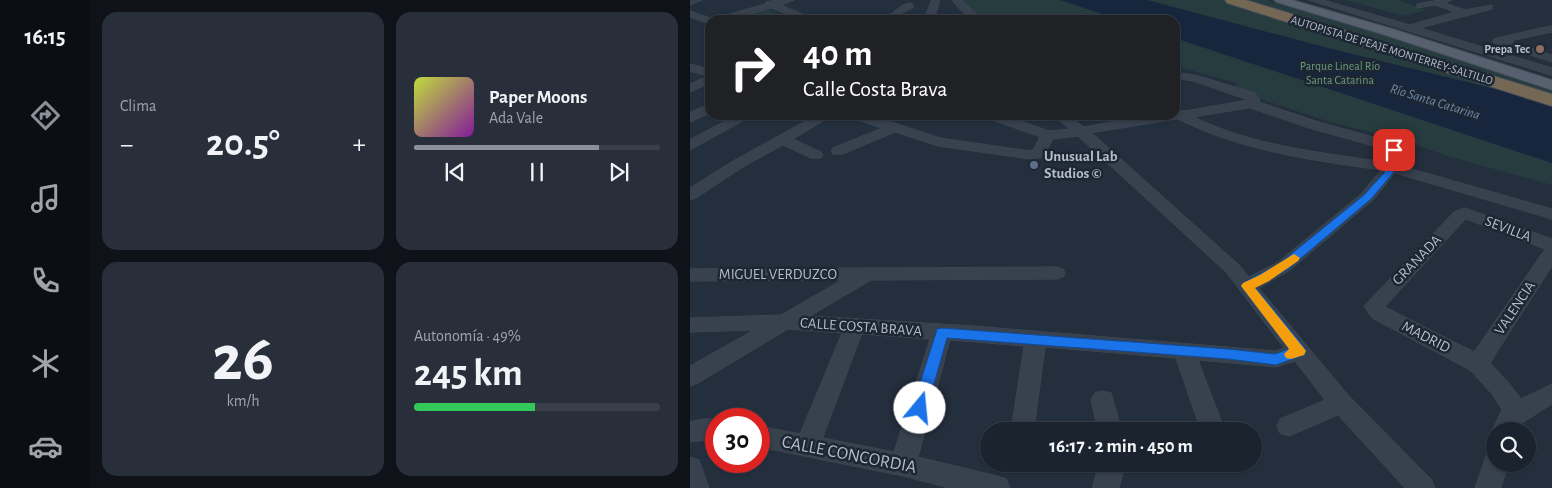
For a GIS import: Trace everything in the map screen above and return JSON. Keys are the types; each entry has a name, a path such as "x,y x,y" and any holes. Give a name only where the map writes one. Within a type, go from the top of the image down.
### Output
{"highway":[{"name":"AUTOPISTA DE PEAJE MONTERREY-SALTILLO","path":"1232,0 1552,100"},
{"name":"AUTOPISTA DE PEAJE MONTERREY-SALTILLO","path":"1244,0 1552,94"}],"main road":[{"path":"1280,0 1552,81"},
{"path":"1293,0 1552,81"}],"street":[{"path":"690,2 698,0"},
{"path":"758,0 798,15"},
{"path":"737,15 790,0"},
{"path":"931,15 936,0"},
{"path":"956,0 972,15"},
{"path":"1313,0 1552,72"},
{"path":"1420,6 1449,0"},
{"path":"1436,2 1466,12"},
{"path":"899,15 910,6"},
{"path":"1411,28 1429,21 1489,7"},
{"path":"690,14 705,19"},
{"path":"1552,29 1498,41 1552,59"},
{"path":"690,67 705,72"},
{"path":"1180,76 1195,78 1314,125 1392,148 1394,153 1388,173 1367,197 1284,266 1247,286"},
{"path":"690,88 705,81"},
{"path":"1180,115 1252,100"},
{"path":"690,118 705,110"},
{"path":"1180,116 1206,128 1255,144 1294,153 1389,167 1552,214"},
{"path":"690,146 738,120"},
{"path":"690,195 738,164 817,120"},
{"path":"870,120 938,142 1036,155 1048,135"},
{"path":"1006,120 1048,135 1143,120"},
{"path":"1065,120 1081,131 1199,236 1232,268 1341,403 1422,488"},
{"path":"838,151 892,128"},
{"path":"781,139 816,155"},
{"name":"SEVILLA","path":"1465,213 1552,245"},
{"name":"GRANADA","path":"1375,310 1376,302 1460,215 1465,213"},
{"name":"VALENCIA","path":"1478,364 1552,252"},
{"path":"690,377 867,274"},
{"name":"MIGUEL VERDUZCO","path":"690,275 1056,274"},
{"name":"MADRID","path":"1375,310 1478,364 1500,388 1518,413"},
{"name":"CALLE COSTA BRAVA","path":"690,324 785,322 1036,339 1276,360 1299,351"},
{"path":"806,447 855,327"},
{"path":"903,465 942,333"},
{"path":"1023,422 1036,339"},
{"path":"1184,351 1210,422"},
{"path":"1508,422 1510,418 1552,392"},
{"path":"1103,400 1108,422"},
{"path":"1289,426 1341,403"},
{"path":"690,432 705,428"},
{"name":"CALLE CONCORDIA","path":"770,440 903,465 997,488"},
{"path":"690,468 696,488"},
{"path":"1106,488 1110,472"},
{"path":"1488,488 1493,472"}],"green space":[{"name":"Parque Lineal Río Santa Catarina","path":"959,0 1266,0 1389,36 1552,89 1552,185 1451,157 1395,138 1330,122 1234,88 1237,83 1180,67 1180,15 976,15 968,10"},
{"path":"1345,0 1397,0 1427,10 1404,16"},
{"path":"767,9 783,15 745,15"}],"water":[{"name":"Río Santa Catarina","path":"1060,0 1147,0 1328,48 1552,103 1552,163 1180,40 1180,15 1106,15"}],"slow traffic":[{"path":"1291,354 1299,351 1247,286 1265,278 1294,258"}],"place":[{"name":"Prepa Tec","path":"1540,49"},
{"name":"Unusual Lab Studios ©","path":"1034,165"}],"route":[{"path":"920,408 942,333 1228,354 1276,360 1299,351 1247,286 1265,278 1284,266 1367,197 1388,173 1394,150"}]}
